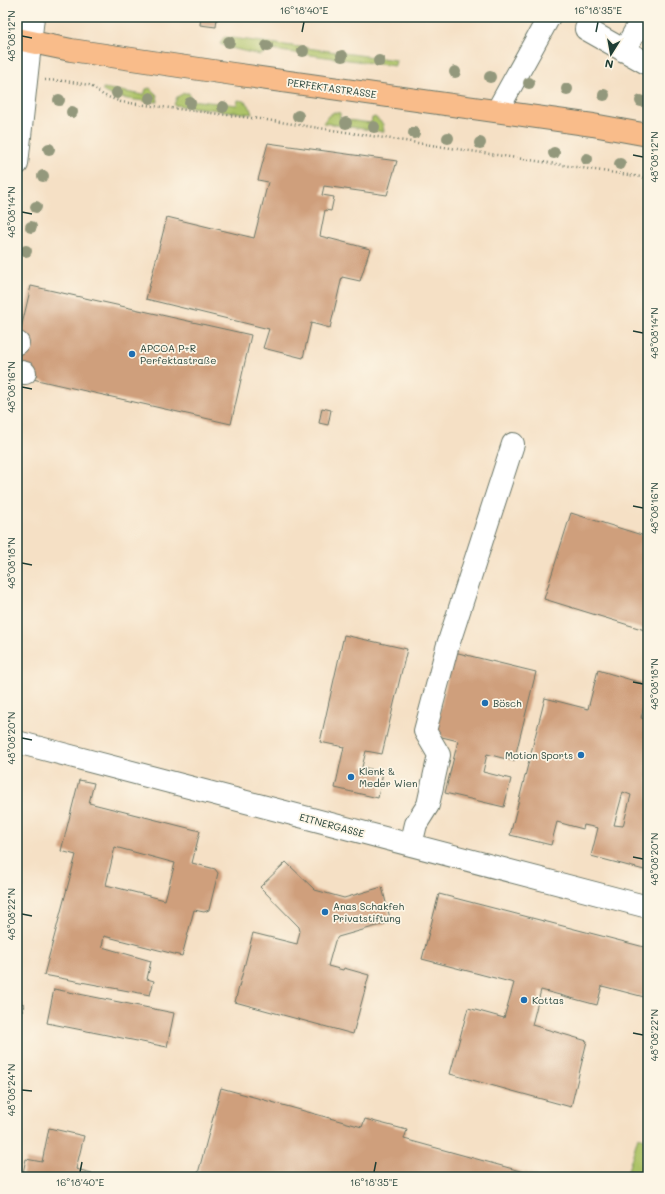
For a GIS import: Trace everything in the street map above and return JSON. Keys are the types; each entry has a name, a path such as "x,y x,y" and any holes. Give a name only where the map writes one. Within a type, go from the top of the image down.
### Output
{"main road":[{"name":"PERFEKTASTRASSE","path":"23,40 65,49 593,125 648,135"}],"street":[{"path":"17,164 26,78 23,40 33,17"},
{"path":"497,111 548,17"},
{"path":"592,17 586,30 648,64"},
{"path":"624,51 643,17"},
{"path":"411,845 416,824 428,805 439,756 425,731 447,648 513,444"},
{"name":"EITNERGASSE","path":"17,742 648,907"}],"path":[{"path":"26,78 85,84 93,87 103,96 121,102 260,119 648,178"}],"green space":[{"path":"225,37 396,60 395,66 264,49 263,54 260,55 220,44"},
{"path":"103,88 144,95 146,89 150,88 157,95 158,102 114,96 107,94 103,91"},
{"path":"184,93 189,93 190,100 237,105 238,100 244,101 249,105 252,114 174,105 177,97"},
{"path":"334,112 340,113 340,119 371,123 372,118 375,117 383,124 384,132 323,123 328,116"},
{"path":"638,1137 648,1140 648,1177 626,1177"}],"building":[{"path":"201,17 217,17 216,27 200,25"},
{"path":"268,143 397,161 387,195 324,186 322,195 334,197 331,211 325,210 320,236 370,249 360,281 342,277 330,328 311,323 303,358 263,348 269,329 146,299 167,217 254,238 268,182 258,180"},
{"name":"APCOA P+R Perfektastraße","path":"31,286 251,335 231,424 24,377 17,362 17,346"},
{"path":"322,408 331,410 328,425 319,423"},
{"path":"571,513 648,537 648,631 544,599"},
{"path":"344,635 407,649 382,754 366,751 362,767 383,772 378,798 335,788 344,747 320,742"},
{"name":"Bösch","path":"454,652 536,672 514,761 487,754 483,772 511,779 504,807 445,793 458,741 434,735"},
{"name":"Motion Sports","path":"598,670 648,685 648,692 641,718 648,720 648,871 591,856 598,828 584,825 583,829 557,822 551,845 510,835 545,698 588,709","holes":["623,792 631,795 623,826 614,825"]},
{"path":"79,780 94,783 89,803 200,831 192,863 215,869 218,873 209,910 204,912 194,910 182,956 104,936 102,947 151,961 147,979 154,981 150,995 44,975 76,855 61,851","holes":["115,847 175,863 165,900 106,885"]},
{"path":"286,862 315,890 344,898 382,887 391,922 338,937 335,941 328,966 343,970 344,968 369,975 353,1034 235,1002 253,933 297,944 300,931 299,927 260,887"},
{"name":"Kottas","path":"439,894 648,948 648,998 602,986 597,1005 541,990 532,1025 587,1041 571,1107 450,1074 468,1008 504,1018 514,983 422,959"},
{"path":"54,989 174,1013 167,1047 47,1023"},
{"path":"17,1002 24,1004 18,1033 17,1032"},
{"path":"221,1088 362,1127 365,1119 407,1130 404,1139 542,1177 197,1177"},
{"path":"49,1128 84,1136 76,1169 92,1173 92,1177 22,1177 26,1159 42,1162"}],"place":[{"name":"APCOA P+R Perfektastraße","path":"132,354"},
{"name":"Bösch","path":"485,703"},
{"name":"Motion Sports","path":"581,755"},
{"name":"Klenk & Meder Wien","path":"351,777"},
{"name":"Anas Schakfeh Privatstiftung","path":"325,912"},
{"name":"Kottas","path":"524,1000"}]}
